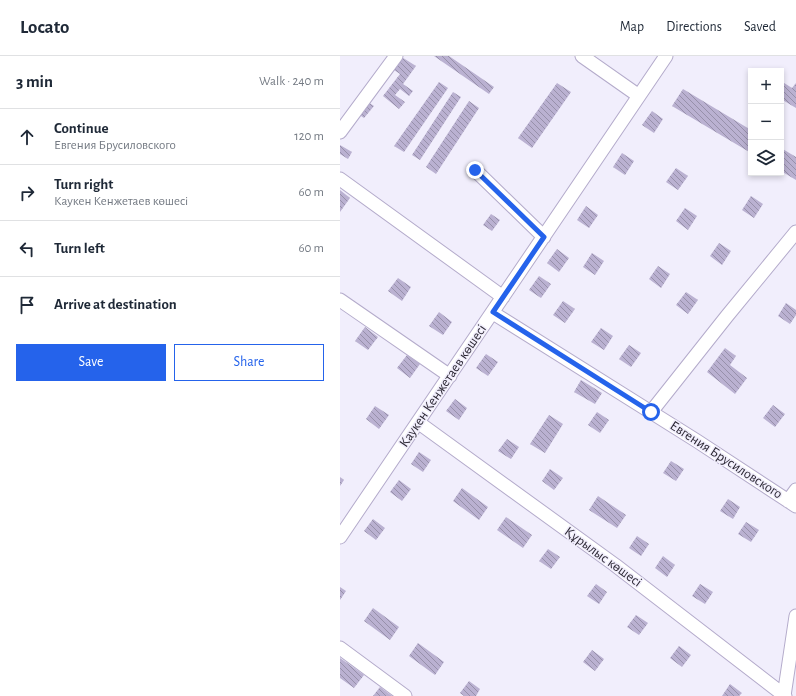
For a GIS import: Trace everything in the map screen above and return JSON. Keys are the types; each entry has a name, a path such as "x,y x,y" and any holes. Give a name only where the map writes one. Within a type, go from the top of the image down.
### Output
{"street":[{"path":"340,132 396,56"},
{"path":"582,56 639,96"},
{"name":"Каукен Кенжетаев көшесі","path":"340,537 666,56"},
{"path":"475,170 544,237"},
{"path":"340,179 503,297"},
{"path":"651,412 796,232"},
{"path":"340,300 450,376"},
{"name":"Евгения Брусиловского","path":"493,312 651,412 792,504"},
{"name":"Құрылыс көшесі","path":"418,423 615,565 785,696"},
{"path":"792,504 796,490"},
{"path":"785,696 796,616"},
{"path":"340,648 405,696"}],"building":[{"path":"400,56 416,66 403,84 413,91 409,96 400,89 395,95 405,102 399,109 383,96 400,74 391,68"},
{"path":"434,56 449,56 494,87 489,94"},
{"path":"439,82 448,88 404,152 394,146"},
{"path":"557,83 571,92 532,148 518,138"},
{"path":"784,83 792,88 796,83 796,108 784,101"},
{"path":"683,89 748,128 748,151 672,106"},
{"path":"453,92 461,97 420,160 412,155"},
{"path":"469,101 479,108 436,174 426,167"},
{"path":"368,102 374,106 364,118 358,114"},
{"path":"652,111 663,119 654,133 642,125"},
{"path":"340,145 352,152 348,159 340,154"},
{"path":"784,150 796,157 796,180 784,173"},
{"path":"622,153 634,161 625,175 613,167"},
{"path":"676,168 688,176 678,190 666,182"},
{"path":"340,190 350,198 340,212"},
{"path":"751,196 763,204 754,218 742,210"},
{"path":"586,206 598,215 589,228 577,220"},
{"path":"685,208 697,216 688,230 676,221"},
{"path":"491,214 500,220 492,231 483,225"},
{"path":"719,243 731,251 722,265 710,256"},
{"path":"557,249 569,258 559,272 547,263"},
{"path":"592,253 604,261 595,275 583,267"},
{"path":"658,266 670,274 661,288 649,279"},
{"path":"539,276 551,284 541,298 529,290"},
{"path":"398,278 411,287 402,301 388,291"},
{"path":"686,292 698,300 688,314 676,305"},
{"path":"563,301 575,309 565,323 553,315"},
{"path":"786,303 796,310 796,315 790,324 778,316"},
{"path":"439,312 452,322 443,335 429,326"},
{"path":"365,327 378,337 368,350 355,341"},
{"path":"601,328 613,336 604,350 591,342"},
{"path":"629,345 641,353 631,367 619,359"},
{"path":"725,348 736,356 730,365 747,378 735,394 707,372"},
{"path":"486,354 498,362 488,376 476,368"},
{"path":"407,355 420,364 410,378 397,368"},
{"path":"581,380 602,393 595,404 574,392"},
{"path":"455,399 467,408 459,420 446,411"},
{"path":"773,405 785,414 775,427 763,418"},
{"path":"375,406 389,415 379,429 366,419"},
{"path":"597,412 609,420 600,433 588,425"},
{"path":"549,415 563,424 545,453 530,444"},
{"path":"507,439 519,447 511,459 498,451"},
{"path":"419,452 431,460 423,472 411,464"},
{"path":"671,461 684,469 676,481 663,473"},
{"path":"550,469 563,478 554,490 542,481"},
{"path":"340,477 344,480 340,486"},
{"path":"399,480 411,489 402,501 390,492"},
{"path":"462,488 488,507 479,520 453,501"},
{"path":"598,496 626,515 617,528 589,510"},
{"path":"728,499 740,507 733,519 720,511"},
{"path":"506,517 532,535 523,548 497,530"},
{"path":"373,519 385,528 376,540 364,531"},
{"path":"746,522 759,530 751,542 738,534"},
{"path":"637,536 649,544 641,556 629,548"},
{"path":"548,549 560,557 551,569 539,561"},
{"path":"663,556 675,565 667,577 655,568"},
{"path":"596,584 607,592 599,604 587,596"},
{"path":"700,584 713,592 705,604 692,596"},
{"path":"340,587 346,591 340,600"},
{"path":"373,608 399,627 390,640 364,621"},
{"path":"636,615 648,623 639,635 627,627"},
{"path":"418,643 444,662 435,675 409,656"},
{"path":"679,646 691,655 682,667 670,658"},
{"path":"592,650 604,659 595,671 583,662"},
{"path":"340,658 364,675 354,688 340,678"},
{"path":"469,681 480,689 476,696 464,696 460,693"},
{"path":"730,684 742,693 739,696 722,696"},
{"path":"380,687 392,696 373,696"}],"route":[{"path":"475,170 544,237 493,312 651,412"}]}
